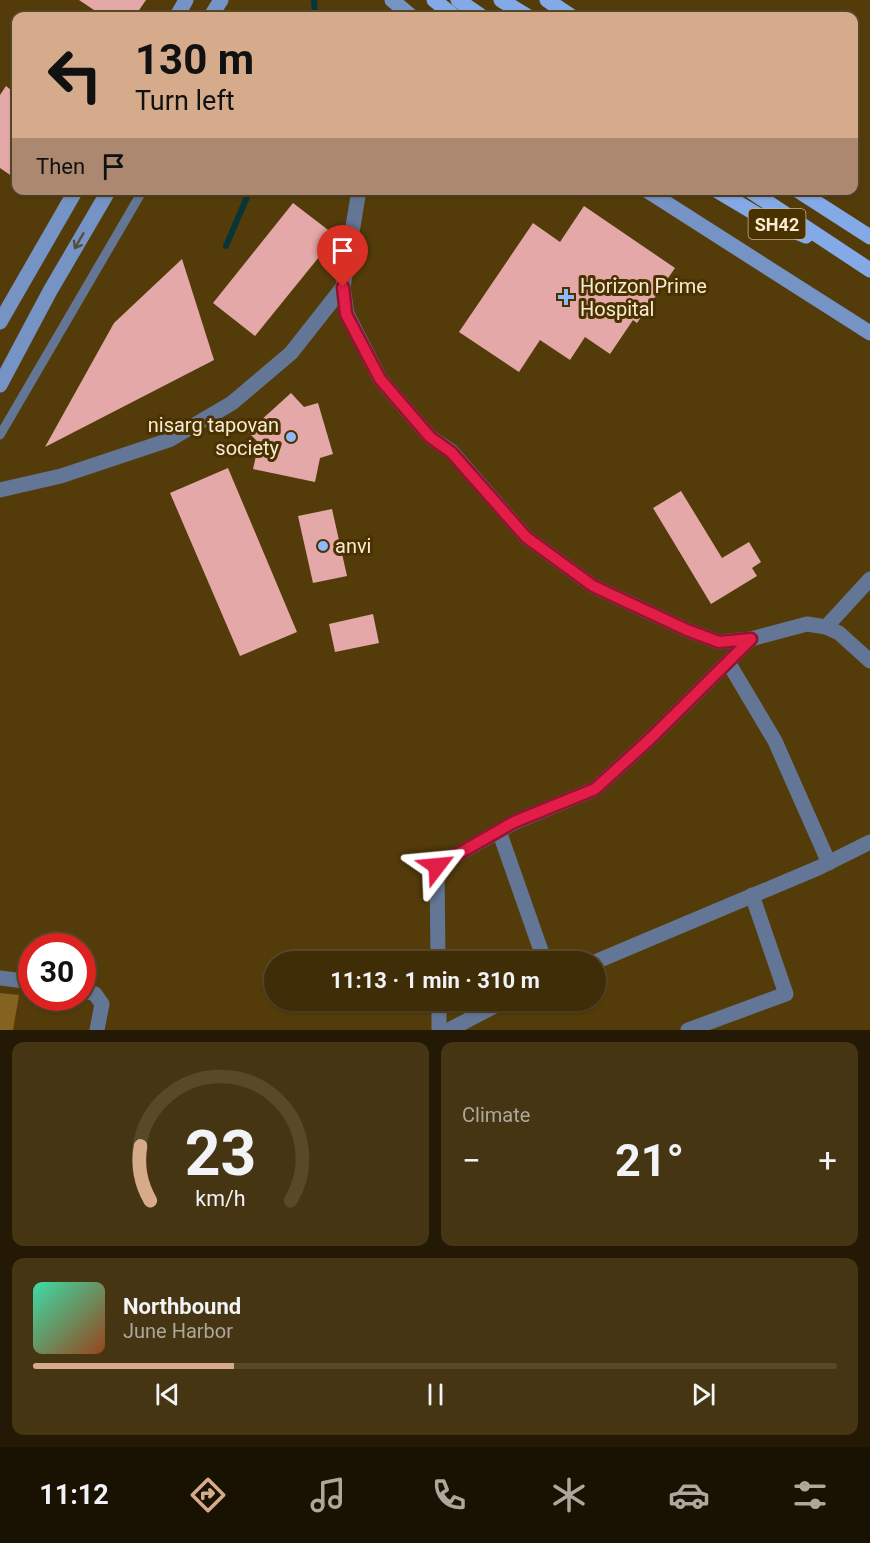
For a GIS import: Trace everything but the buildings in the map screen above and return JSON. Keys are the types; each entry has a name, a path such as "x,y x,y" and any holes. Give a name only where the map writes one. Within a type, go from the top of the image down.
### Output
{"main road":[{"path":"392,0 406,12"},
{"path":"434,0 449,12"},
{"path":"458,0 475,12"},
{"path":"501,0 520,12"},
{"path":"547,0 565,12"},
{"path":"0,322 73,195"},
{"path":"0,385 50,291 106,195"},
{"path":"654,195 870,333"},
{"name":"SH42","path":"724,195 763,218 842,251 870,270"},
{"path":"757,195 842,251"},
{"name":"SH42","path":"809,195 870,237"}],"street":[{"path":"358,195 343,287 346,314 380,379 430,437 451,452 526,537 593,586 687,630 719,642 751,639 807,624 826,627 839,633 870,661"},
{"path":"0,490 61,476 169,440 232,403 291,353 343,287"},
{"path":"826,627 870,579"},
{"path":"438,951 437,866 499,831 595,789 650,739 751,639"},
{"path":"728,662 775,741 829,863"},
{"path":"499,831 541,951"},
{"path":"606,958 829,863 870,842"},
{"path":"688,1030 786,994 752,895"},
{"path":"0,978 18,980"},
{"path":"96,995 102,1004 97,1030"},
{"path":"439,1011 439,1030"},
{"path":"449,1030 485,1011"}],"lane":[{"path":"0,435 140,195"}],"shaded area":[{"path":"0,993 18,995 13,1030 0,1030"}],"waterway":[{"path":"314,0 315,12"},
{"path":"226,246 248,195"}],"place":[{"name":"Horizon Prime Hospital","path":"566,297"},
{"name":"nisarg tapovan society","path":"291,437"},
{"name":"anvi","path":"323,546"}],"route":[{"path":"343,287 346,314 380,379 430,437 451,452 526,537 593,586 687,630 719,642 751,639 650,739 595,789 514,822 437,866"}]}
